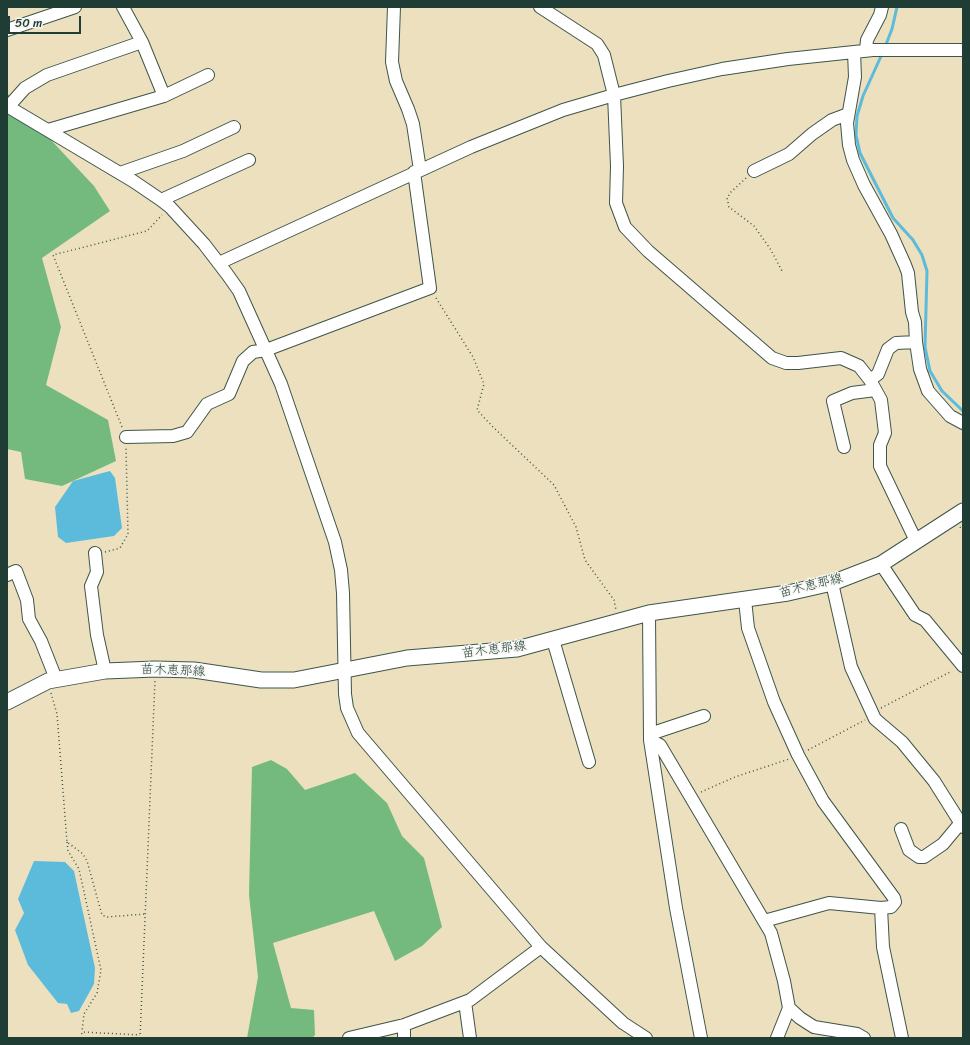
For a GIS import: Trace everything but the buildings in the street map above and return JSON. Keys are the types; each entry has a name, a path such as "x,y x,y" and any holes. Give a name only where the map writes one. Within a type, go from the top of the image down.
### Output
{"main road":[{"name":"苗木恵那線","path":"7,702 52,680 105,671 155,668 194,670 270,681 294,680 407,658 517,649 649,614 788,594 832,583 881,564 963,511"}],"street":[{"path":"7,30 75,7"},
{"path":"123,7 142,42 164,96"},
{"path":"126,437 172,436 188,432 207,404 229,394 242,361 253,352 266,350 430,288 413,124 396,81 392,62 394,7"},
{"path":"540,7 597,44 604,55 614,95 617,166 616,203 626,227 648,251 772,358 786,363 798,364 841,358 859,366 881,400 885,433 880,446 880,466 916,541"},
{"path":"882,7 880,15 867,40 855,77 848,114 847,133 853,160 864,185 900,252 908,273 910,305 915,322 920,369 928,391 950,416 963,423"},
{"path":"142,42 47,74 25,88 8,107 120,173 166,203 219,263 239,291 281,384 335,542 341,570 343,593 343,671 347,708 363,740 541,948 623,1023 636,1033 646,1038"},
{"path":"219,263 417,171 527,124 563,110 614,95 722,69 864,51 898,49 963,50"},
{"path":"48,130 164,96 208,75"},
{"path":"754,171 789,154 812,134 832,120 848,114"},
{"path":"120,173 183,151 234,127"},
{"path":"166,203 249,160"},
{"path":"844,447 833,401 872,385 888,349 896,343 916,342"},
{"path":"95,553 97,572 92,586 97,635 105,671"},
{"path":"881,564 915,615 925,620 963,665"},
{"path":"11,573 27,600 29,619 41,641 52,680"},
{"path":"832,583 851,667 873,714 888,732 902,742 934,781 962,824 943,844 924,857 919,857 909,850 901,829"},
{"path":"745,600 748,628 774,702 798,755 823,801 894,898 895,902 891,907 881,908 829,903 764,921"},
{"path":"649,614 650,737 686,963 701,1038"},
{"path":"553,640 589,762"},
{"path":"650,737 704,716"},
{"path":"650,737 660,745 771,933 784,981 789,1008 777,1038"},
{"path":"881,908 883,946 902,1038"},
{"path":"349,1038 404,1025 465,1002 541,948"},
{"path":"465,1002 470,1038"},
{"path":"789,1008 817,1032 857,1034 864,1038"},
{"path":"404,1025 404,1038"}],"path":[{"path":"754,171 731,192 727,202 733,211 754,226 771,250 782,271"},
{"path":"95,553 120,548 128,534 126,437 52,255 147,231 166,203"},
{"path":"430,288 433,290 438,303 473,356 484,384 477,410 554,485 576,527 585,560 614,600 619,621"},
{"path":"692,798 711,786 798,755 963,665"},
{"path":"140,1038 155,668"},
{"path":"52,680 57,714 66,842 68,851 79,869 101,970 97,993 84,1014 81,1038"},
{"path":"66,842 83,854 87,861 102,914 107,917 146,914"},
{"path":"82,1032 140,1035"}],"green space":[{"path":"7,93 94,186 110,211 42,258 61,327 46,385 108,420 116,461 62,486 25,479 21,452 7,449"},
{"path":"271,760 287,769 305,790 355,773 387,803 402,836 424,858 442,927 422,946 395,961 374,911 273,943 291,1008 314,1010 315,1035 312,1038 247,1038 258,977 249,895 252,767"}],"water":[{"path":"110,471 115,478 122,528 114,536 66,543 58,537 55,507 73,481"},
{"path":"34,861 65,862 74,871 95,968 94,984 79,1011 71,1013 67,1004 58,1003 28,965 15,930 24,913 18,899"}],"waterway":[{"path":"885,47 892,29 897,7"},
{"path":"882,54 863,96 857,116 856,135 860,153 893,218 913,240 922,255 927,271 925,347 930,371 942,391 963,411"}]}
